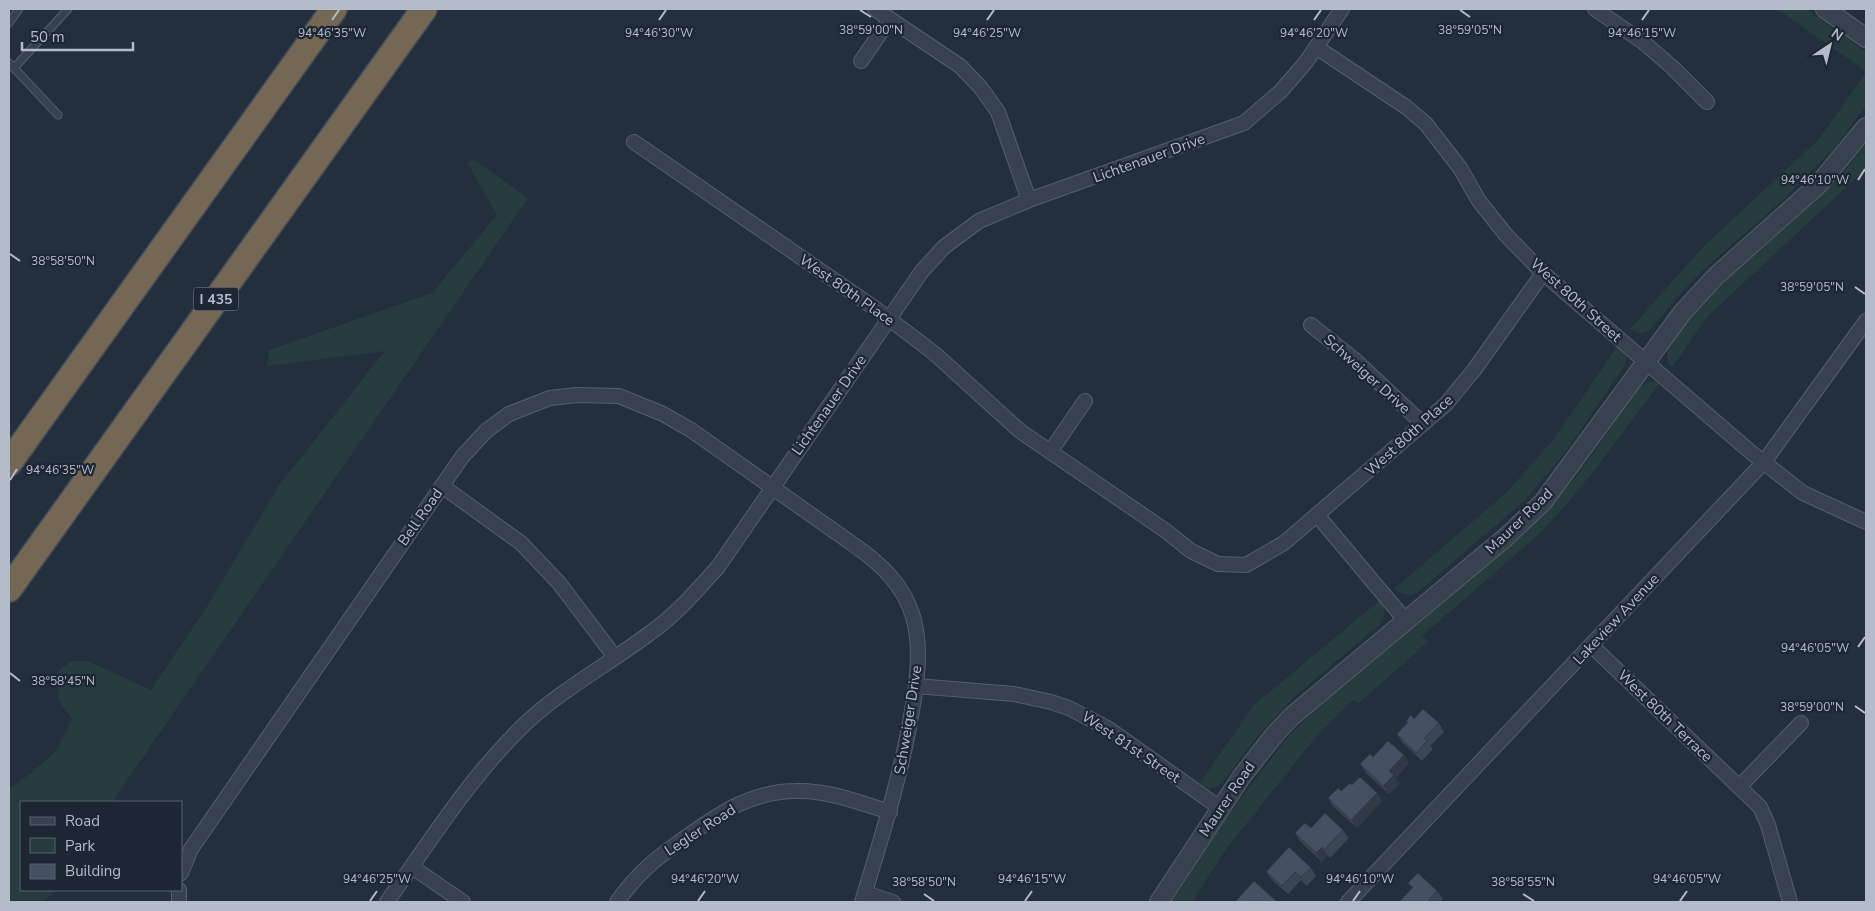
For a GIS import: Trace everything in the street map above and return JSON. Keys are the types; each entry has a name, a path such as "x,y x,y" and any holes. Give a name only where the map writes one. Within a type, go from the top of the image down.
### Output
{"highway":[{"path":"9,463 334,9"},
{"name":"I 435","path":"9,589 424,9"}],"street":[{"path":"875,9 960,66 981,88 998,112 1029,200"},
{"name":"Lichtenauer Drive","path":"387,902 452,807 485,766 527,723 562,693 651,633 685,603 718,567 922,272 944,247 980,221 1029,200 1244,123 1281,91 1316,47 1342,9"},
{"path":"1595,9 1643,42 1672,67 1707,102"},
{"path":"1825,9 1866,38"},
{"path":"861,62 890,19"},
{"name":"West 80th Street","path":"1316,47 1406,107 1426,124 1460,168 1479,201 1506,235 1543,273 1646,362 1803,493 1866,522"},
{"name":"Maurer Road","path":"1159,902 1255,758 1291,717 1506,537 1543,502 1682,313 1710,282 1818,185 1866,126"},
{"name":"West 80th Place","path":"634,142 889,319 934,354 1020,431 1166,531 1191,551 1218,564 1246,564 1284,543 1446,404 1474,370 1543,273"},
{"name":"Lakeview Avenue","path":"1348,902 1764,462 1866,321"},
{"name":"Schweiger Drive","path":"1311,324 1356,361 1423,424"},
{"name":"Bell Road","path":"182,872 191,849 462,457 486,431 510,414 550,398 577,395 619,396 663,414 691,430 772,488"},
{"path":"1050,452 1085,401"},
{"path":"442,486 521,544 559,583 615,657"},
{"name":"Schweiger Drive","path":"772,488 874,560 898,586 913,616 918,650 916,686 905,752 890,812 864,898 893,902"},
{"path":"1317,515 1406,620"},
{"name":"West 80th Terrace","path":"1591,645 1760,807 1768,825 1790,902"},
{"name":"West 81st Street","path":"916,686 1014,694 1069,708 1109,729 1220,808"},
{"path":"1739,787 1801,723"},
{"name":"Legler Road","path":"618,902 638,876 658,858 724,811 753,798 774,792 804,791 836,796 890,812"},
{"path":"412,867 463,902"}],"lane":[{"path":"9,22 19,9"},
{"path":"58,115 11,65 68,9"}],"green space":[{"path":"1777,9 1806,9 1866,52 1866,71"},
{"path":"1866,73 1866,105 1837,145 1787,196 1702,271 1650,330 1640,333 1630,329 1703,247 1818,140"},
{"path":"1866,144 1866,169 1708,316 1672,367 1668,362 1667,348 1683,326 1728,279 1822,195"},
{"path":"473,159 528,198 113,801 20,801 20,891 54,891 43,902 9,902 9,789 56,751 72,719 59,701 57,672 71,661 88,661 151,690 208,605 280,484 385,351 267,366 269,350 432,293 497,215 468,164"},
{"path":"1618,345 1627,357 1623,368 1566,451 1526,499 1417,593 1405,594 1394,589 1506,493 1554,439"},
{"path":"1650,381 1660,383 1594,471 1565,506 1538,535 1422,636 1428,642 1359,703 1353,700 1318,734 1226,849 1192,902 1172,902 1222,824 1286,739 1331,695 1521,537 1570,484 1638,388"},
{"path":"1380,600 1384,612 1383,619 1379,625 1293,698 1256,738 1222,783 1211,788 1199,784 1254,705"}],"building":[{"path":"1423,709 1439,723 1424,738 1427,741 1416,753 1397,734 1408,722 1406,721 1411,715 1414,719"},
{"path":"1388,741 1404,755 1389,771 1394,775 1383,786 1360,764 1370,754 1373,757"},
{"path":"1360,777 1377,793 1351,820 1328,798 1338,788 1341,791 1350,783 1352,785"},
{"path":"1325,813 1343,830 1324,850 1322,847 1316,853 1295,833 1305,823 1311,828"},
{"path":"1289,847 1311,868 1301,877 1295,872 1282,886 1266,872"},
{"path":"1418,873 1437,891 1427,902 1399,902 1413,887 1408,883"},
{"path":"1254,881 1276,901 1235,902"}]}
